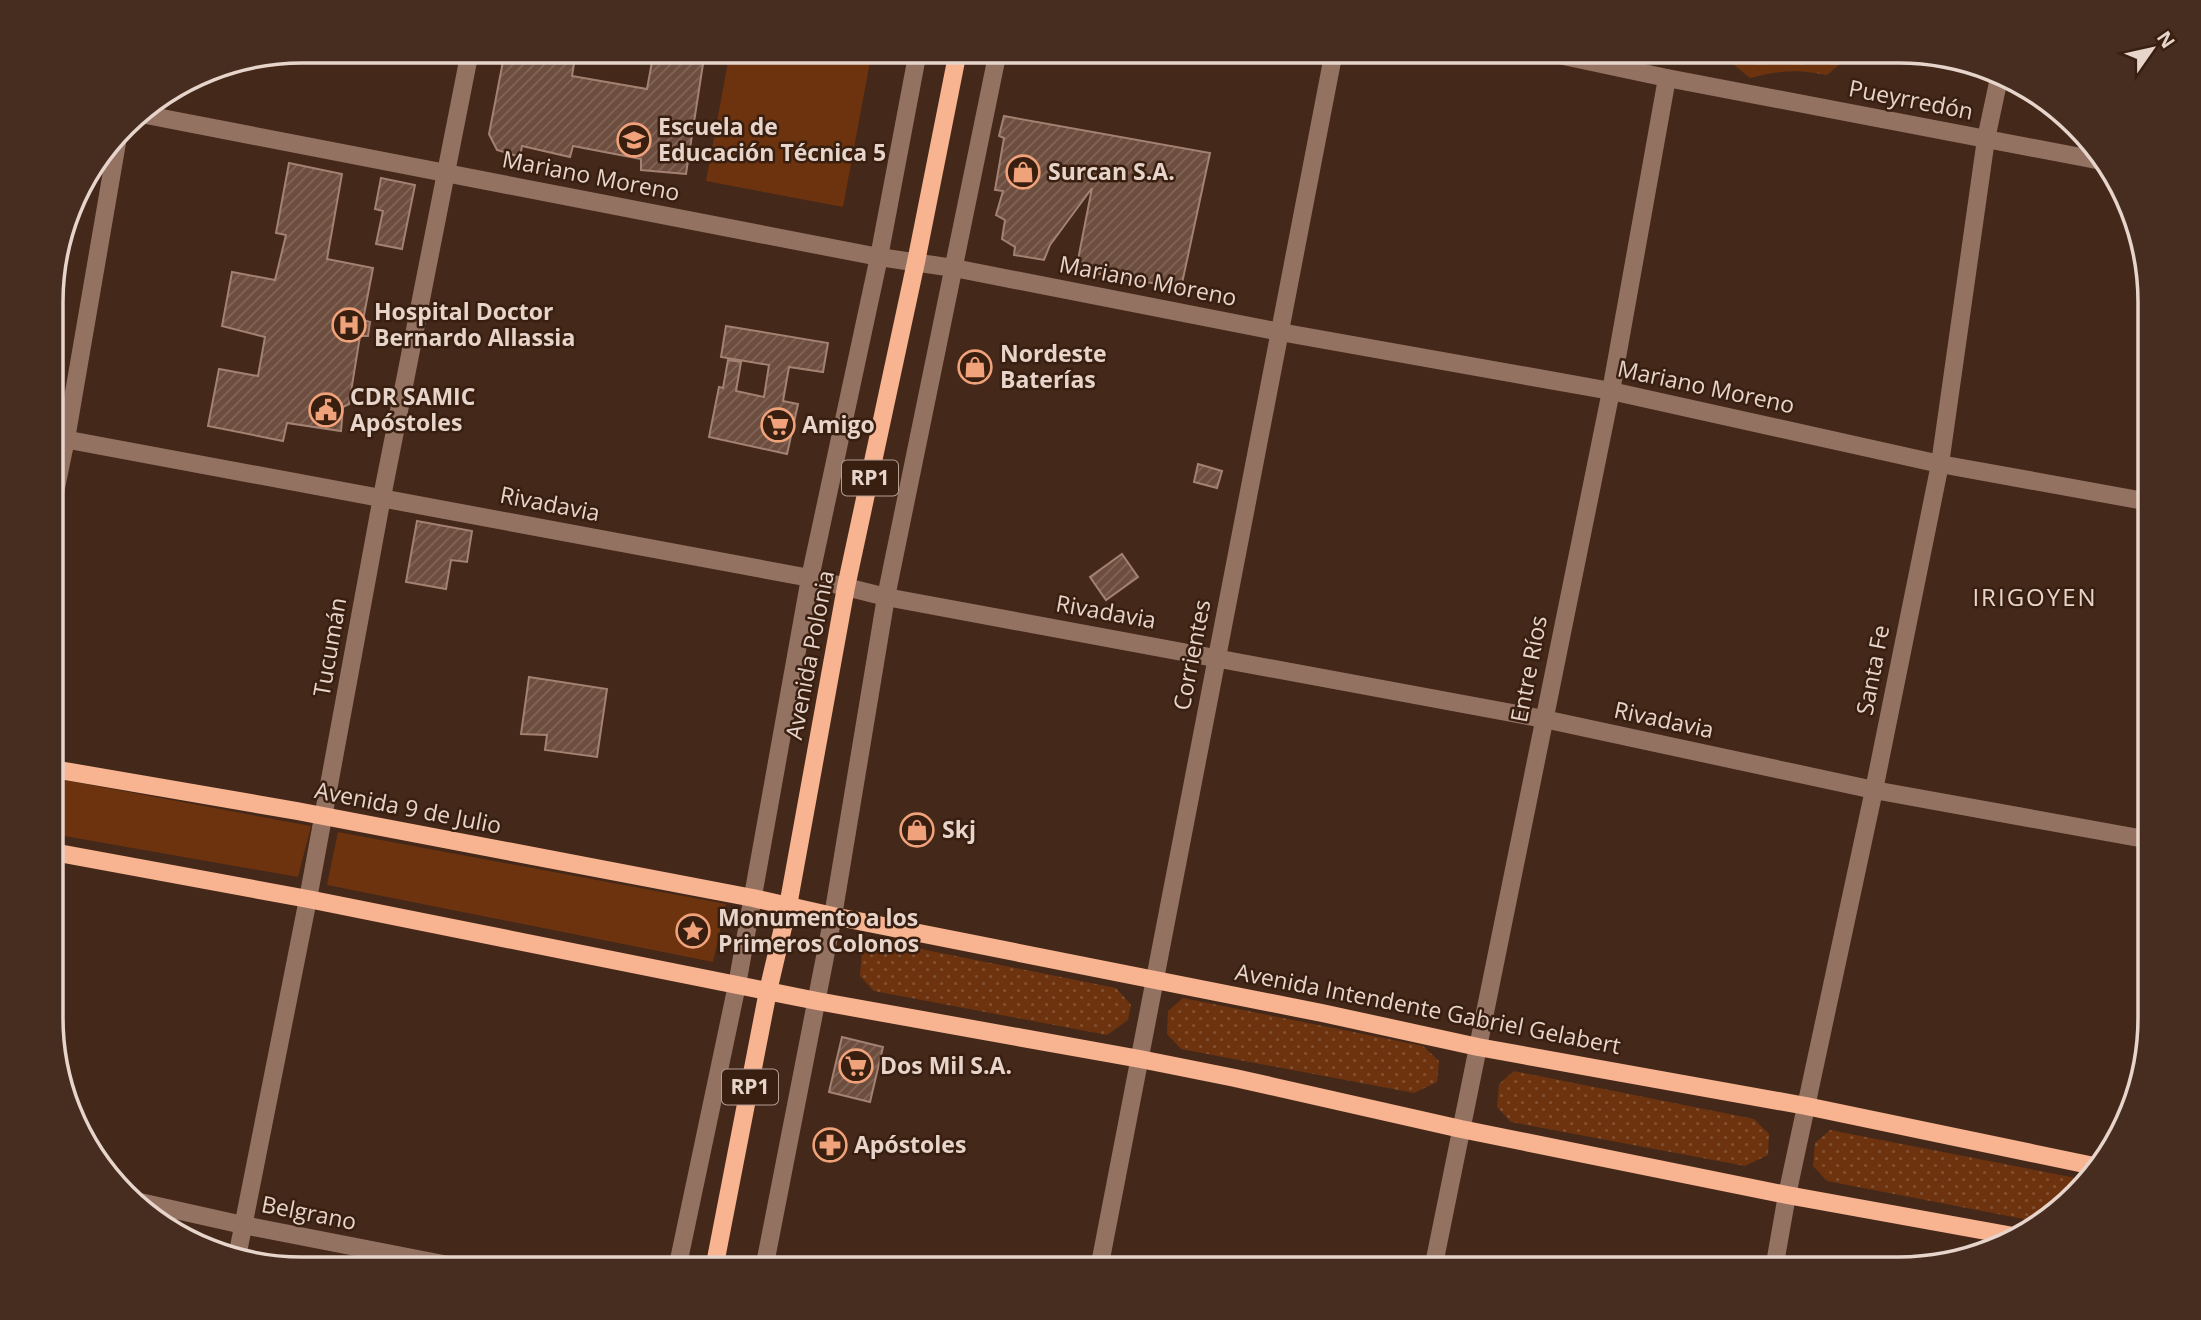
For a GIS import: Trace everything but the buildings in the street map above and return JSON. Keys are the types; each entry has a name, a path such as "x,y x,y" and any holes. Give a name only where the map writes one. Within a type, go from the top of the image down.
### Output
{"main road":[{"name":"Avenida Polonia","path":"716,1257 768,991 788,906 846,587 956,63"},
{"name":"Avenida 9 de Julio","path":"63,771 753,898"},
{"path":"63,854 309,899 817,1001 1140,1059 1461,1129 1787,1195 2001,1234"},
{"name":"Avenida Intendente Gabriel Gelabert","path":"753,898 1478,1047 1806,1106 2088,1165"}],"street":[{"name":"Tucumán","path":"239,1249 309,899 382,497 468,63"},
{"name":"Avenida Polonia","path":"680,1257 737,985 810,578 916,63"},
{"path":"766,1257 834,916 886,597 996,63"},
{"name":"Corrientes","path":"1101,1257 1332,63"},
{"name":"Pueyrredón","path":"1597,63 2090,159"},
{"name":"Entre Ríos","path":"1436,1256 1611,391 1667,78"},
{"name":"Santa Fe","path":"1775,1256 1940,464 1986,139 1998,84"},
{"name":"Mariano Moreno","path":"152,116 878,257 954,268 1280,332 1611,391 1940,464 2137,500"},
{"path":"63,418 115,153"},
{"name":"Rivadavia","path":"63,439 810,578 886,597 1544,719 1874,790 2137,838"},
{"name":"Belgrano","path":"152,1205 407,1257"}],"green space":[{"path":"728,63 870,63 843,207 706,181"},
{"path":"1732,63 1841,63 1827,75 1788,71 1750,78"},
{"path":"63,780 311,826 298,877 63,836"},
{"path":"338,832 726,904 713,962 327,885"},
{"path":"876,940 1116,988 1131,1005 1128,1020 1107,1035 874,991 860,976 862,952"},
{"path":"1183,998 1423,1046 1439,1061 1437,1082 1414,1093 1181,1049 1167,1034 1168,1011"},
{"path":"1514,1071 1754,1119 1769,1134 1768,1155 1745,1166 1511,1122 1497,1107 1499,1084"},
{"path":"1830,1130 2076,1178 2045,1208 2027,1220 1827,1181 1813,1166 1815,1143"}],"place":[{"name":"Escuela de Educación Técnica 5","path":"634,140"},
{"name":"Surcan S.A.","path":"1023,172"},
{"name":"Hospital Doctor Bernardo Allassia","path":"349,325"},
{"name":"Nordeste Baterías","path":"975,367"},
{"name":"CDR SAMIC Apóstoles","path":"326,410"},
{"name":"Amigo","path":"778,425"},
{"name":"Skj","path":"917,830"},
{"name":"Monumento a los Primeros Colonos","path":"693,931"},
{"name":"Dos Mil S.A.","path":"856,1066"},
{"name":"Apóstoles","path":"830,1145"}],"district":[{"name":"IRIGOYEN","path":"2035,598"}]}
